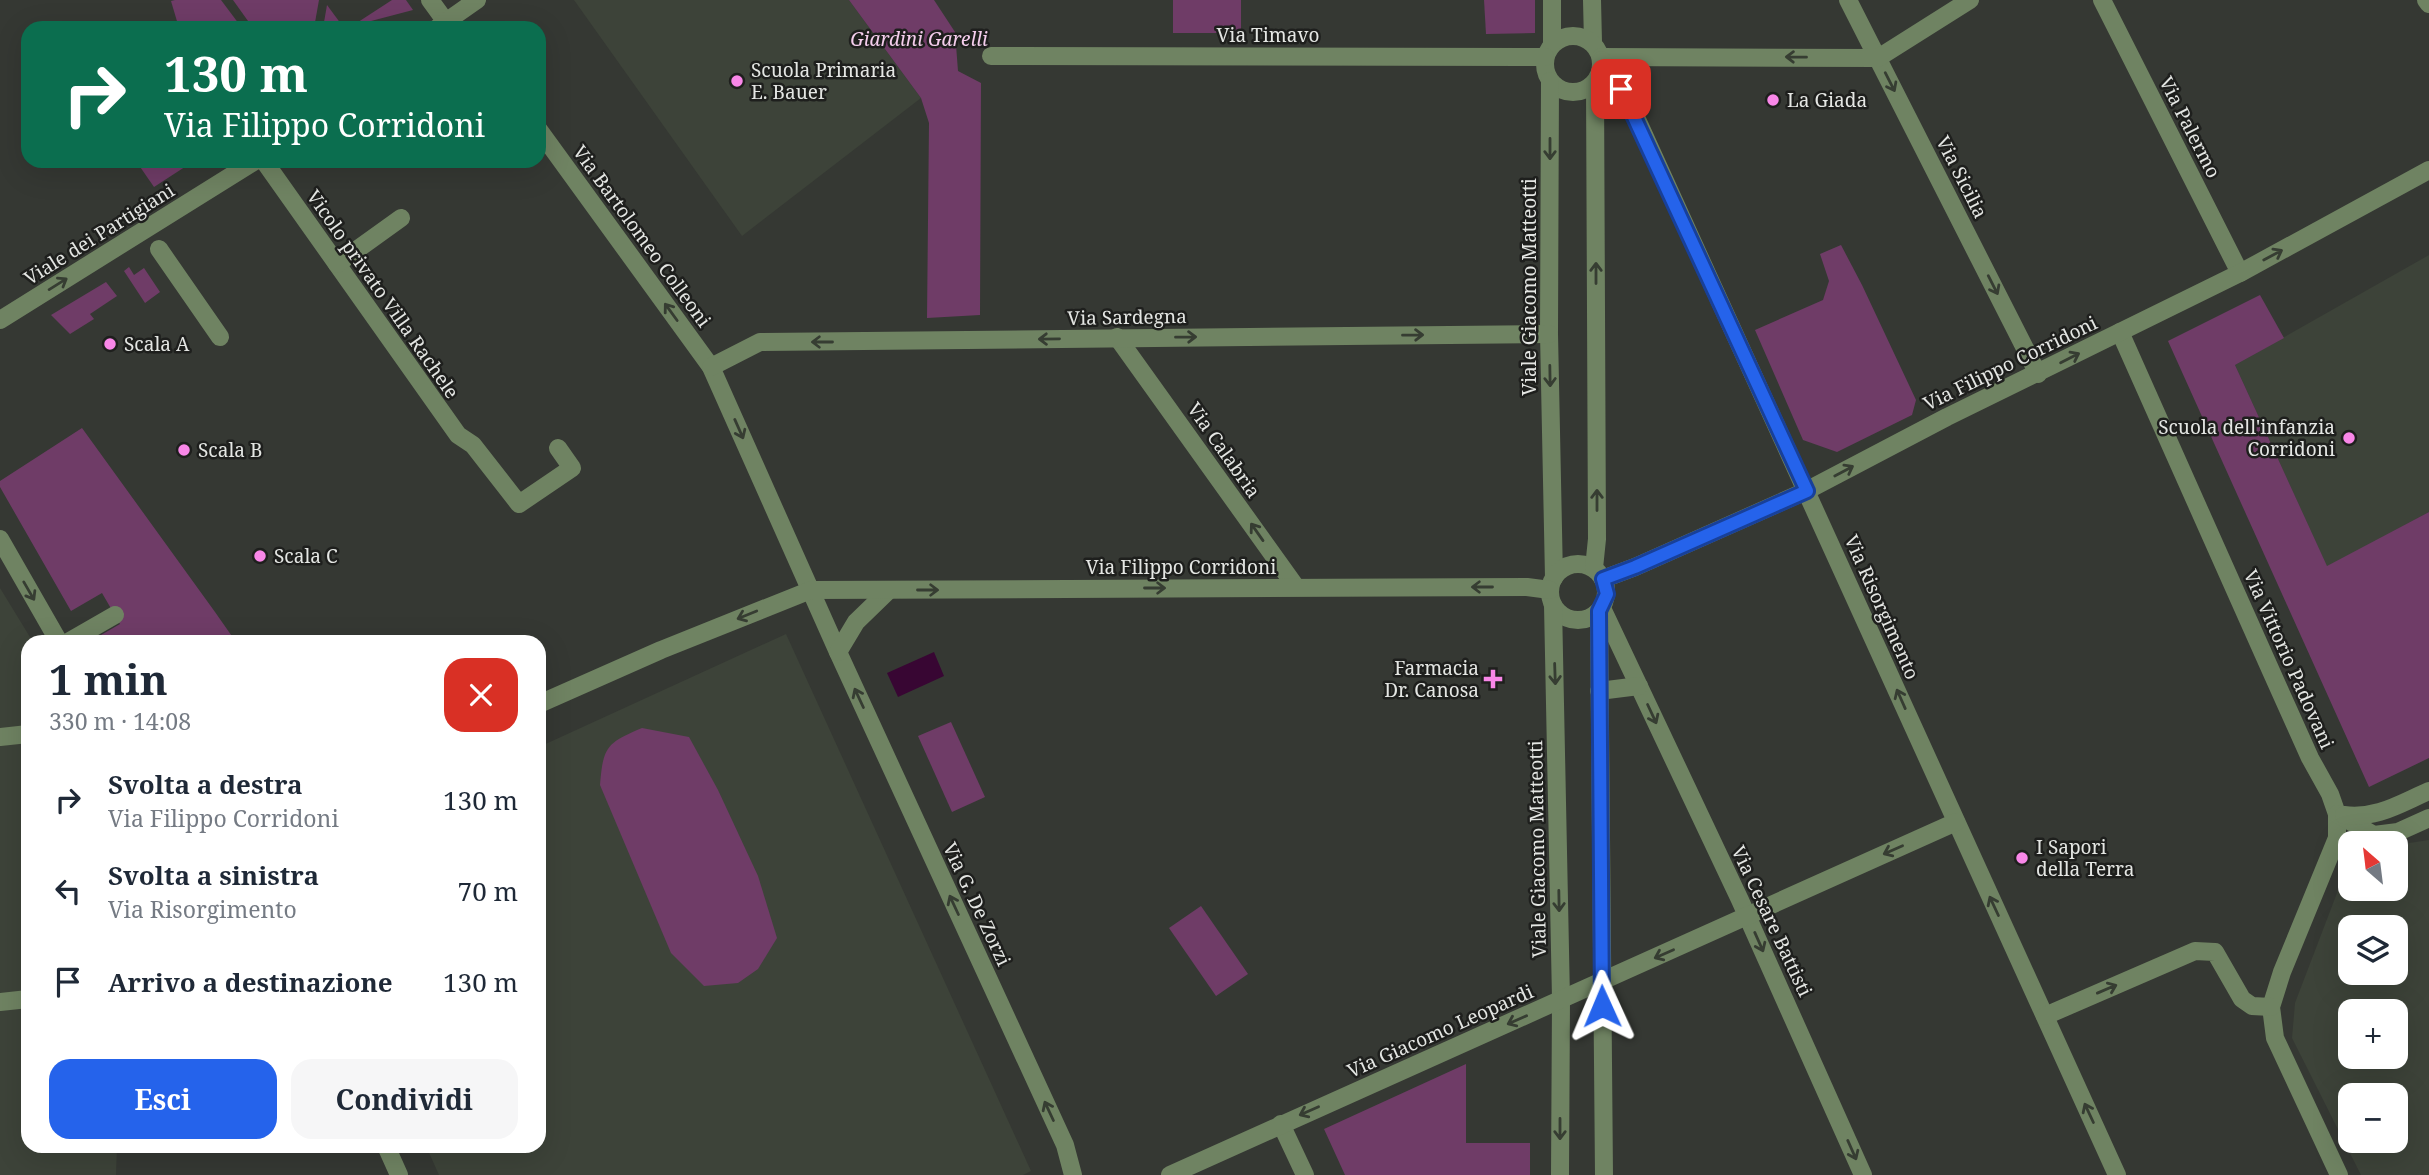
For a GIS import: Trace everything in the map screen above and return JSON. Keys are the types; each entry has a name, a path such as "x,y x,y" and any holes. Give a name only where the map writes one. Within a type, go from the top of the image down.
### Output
{"street":[{"path":"430,0 448,21"},
{"path":"452,21 477,0"},
{"name":"Viale Giacomo Matteotti","path":"1552,0 1545,71 1550,80 1549,334 1561,999 1560,1175"},
{"path":"1550,80 1557,88 1578,92 1595,82 1600,74 1592,0"},
{"name":"Via Sicilia","path":"1848,0 2038,373"},
{"path":"1549,50 1560,38 1570,35 1584,37 1598,53 1878,58 1970,0"},
{"name":"Via Palermo","path":"2102,0 2241,273"},
{"name":"Via Timavo","path":"991,56 1549,50"},
{"name":"Via Risorgimento","path":"1598,53 1625,93 2117,1175"},
{"path":"1595,82 1597,539 1599,574 1607,594 1600,610 1599,691 1604,1175"},
{"name":"Via Bartolomeo Colleoni","path":"546,140 711,367"},
{"name":"Viale dei Partigiani","path":"0,320 244,168"},
{"name":"Vicolo privato Villa Rachele","path":"269,168 458,435 474,445 519,504 572,468 558,448"},
{"name":"Via Filippo Corridoni","path":"1599,574 1635,567 1807,491 1947,417 2241,273 2429,170"},
{"path":"337,264 401,218"},
{"path":"159,248 220,337"},
{"name":"Via Vittorio Padovani","path":"2120,332 2276,684 2330,794 2337,814"},
{"name":"Via Sardegna","path":"711,367 760,342 1549,334"},
{"name":"Via Calabria","path":"1117,337 1296,587"},
{"name":"Via G. De Zorzi","path":"711,367 838,652 1065,1145 1073,1175"},
{"path":"0,539 55,635"},
{"path":"1599,574 1579,564 1565,568 1553,591 1562,615 1575,620 1588,619 1600,610"},
{"name":"Via Filippo Corridoni","path":"811,590 1527,587 1553,591"},
{"path":"546,701 661,650 811,590"},
{"path":"838,652 856,622 889,590"},
{"name":"Via Cesare Battisti","path":"1600,610 1639,686 1747,916 1863,1175"},
{"path":"80,635 115,615"},
{"path":"1599,691 1639,686"},
{"path":"0,737 21,735"},
{"path":"2337,814 2363,817 2377,814 2429,791"},
{"path":"2337,814 2374,835 2398,832 2429,818"},
{"path":"2337,814 2337,838 2282,972 2272,1007 2275,1038 2339,1175"},
{"name":"Via Giacomo Leopardi","path":"1170,1175 1956,822"},
{"path":"2045,1017 2195,951 2215,952 2242,999 2252,1006 2272,1007"},
{"path":"0,1002 21,1000"},
{"path":"1281,1124 1305,1175"},
{"path":"389,1153 399,1175"}],"shaded area":[{"path":"574,0 849,0 921,98 742,236"},
{"name":"Scuola dell'infanzia Corridoni","path":"2429,255 2429,512 2327,567 2235,365"},
{"path":"0,588 29,635 21,635 21,1153 117,1153 116,1175 0,1175"},
{"path":"786,634 1031,1171 1023,1175 439,1175 429,1153 546,1153 546,744"},
{"path":"934,652 944,676 898,697 887,673"},
{"path":"2429,840 2429,1175 2361,1175 2350,1153 2408,1153 2408,1083 2338,1083 2338,1129 2292,1038 2295,1003 2338,890 2338,901 2408,901 2408,843"}],"green space":[{"path":"221,0 237,21 177,21 171,1"},
{"path":"233,0 319,0 315,21 248,21"},
{"path":"392,0 406,0 413,10 371,21 360,21"},
{"name":"Giardini Garelli","path":"849,0 934,0 955,32 958,71 981,83 980,315 927,318 929,123 921,98"},
{"path":"1173,0 1241,0 1241,33 1173,33"},
{"path":"1484,0 1535,0 1535,33 1486,34"},
{"path":"327,5 339,21 324,21"},
{"path":"141,168 183,168 154,187"},
{"path":"1841,245 1916,400 1912,415 1837,452 1803,440 1755,330 1823,300 1829,281 1820,254"},
{"path":"129,267 134,275 144,268 160,292 145,303 124,271"},
{"path":"106,282 117,296 90,314 94,319 70,334 51,315"},
{"path":"2260,295 2284,338 2235,365 2327,566 2429,512 2429,758 2369,787 2168,341"},
{"path":"82,428 231,635 101,635 120,624 102,593 71,611 0,487 0,481"},
{"path":"951,722 985,797 952,812 918,736"},
{"path":"642,728 689,737 718,790 758,876 777,938 758,969 738,983 704,986 671,953 600,785 603,762 609,748 614,742"},
{"path":"1201,906 1248,974 1216,996 1169,928"},
{"path":"1466,1064 1466,1143 1530,1143 1530,1175 1345,1175 1324,1129"}],"place":[{"name":"Scuola Primaria E. Bauer","path":"737,81"},
{"name":"La Giada","path":"1773,100"},
{"name":"Scala A","path":"110,344"},
{"name":"Scuola dell'infanzia Corridoni","path":"2349,438"},
{"name":"Scala B","path":"184,450"},
{"name":"Scala C","path":"260,556"},
{"name":"Farmacia Dr. Canosa","path":"1493,679"},
{"name":"I Sapori della Terra","path":"2022,858"}],"route":[{"path":"1602,1006 1599,611 1607,594 1603,579 1807,491 1621,89"}]}
